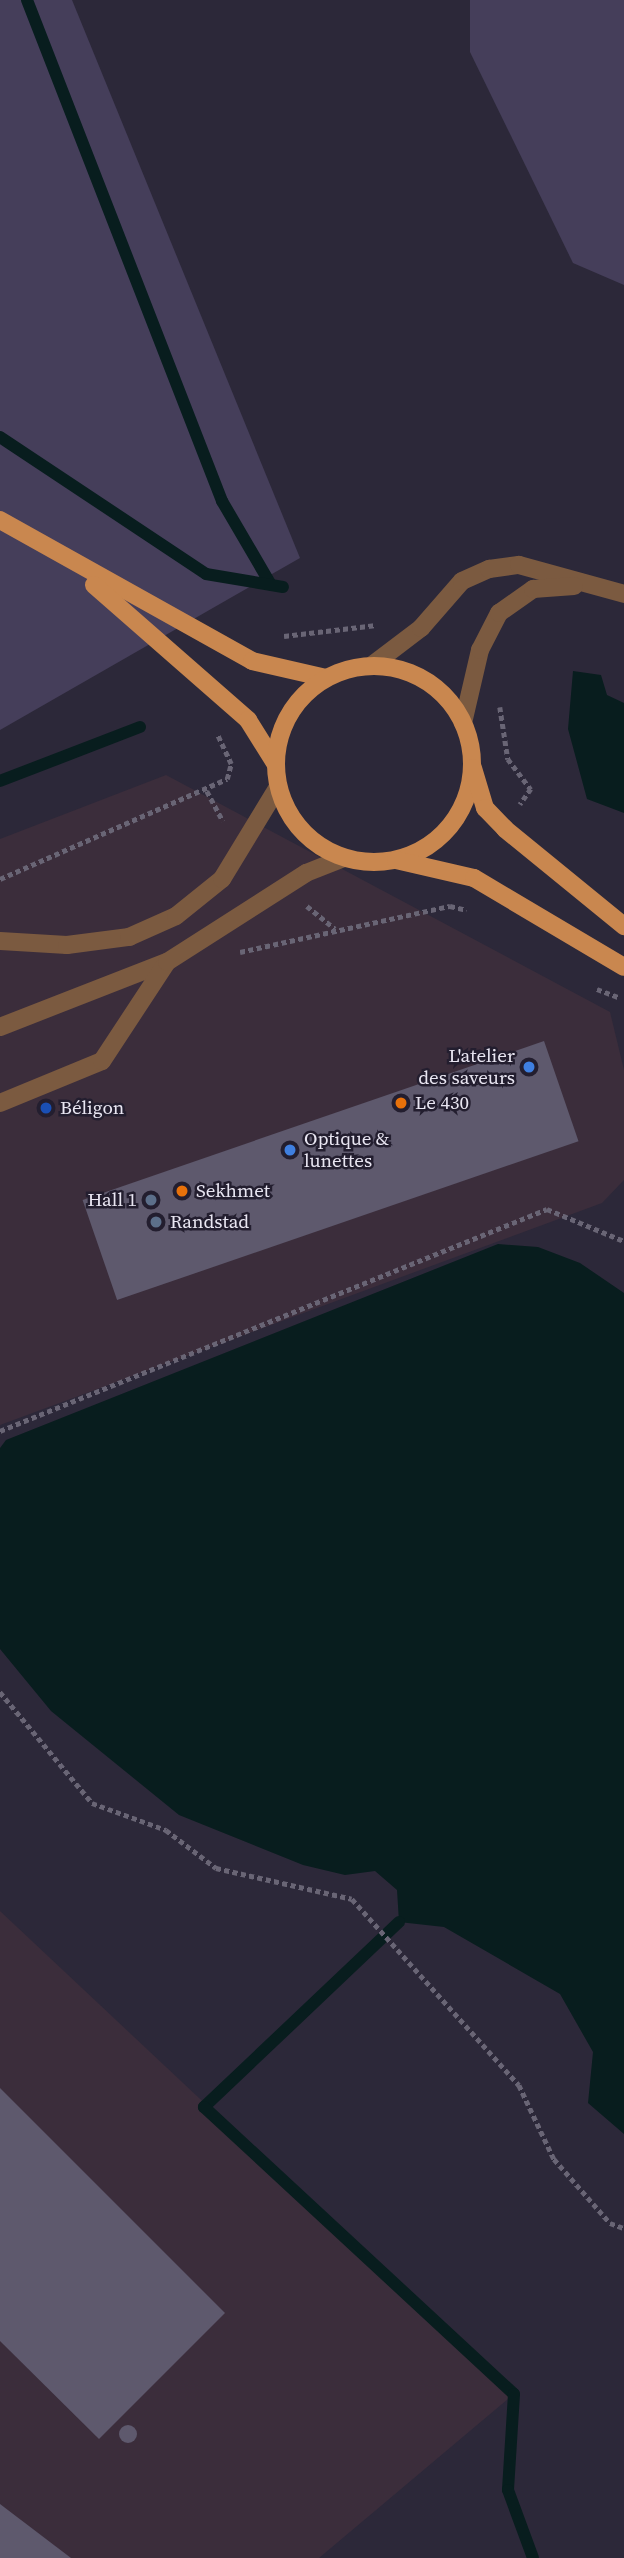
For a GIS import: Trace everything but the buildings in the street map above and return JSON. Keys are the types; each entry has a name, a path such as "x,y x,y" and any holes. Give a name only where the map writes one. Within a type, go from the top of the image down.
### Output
{"main road":[{"path":"0,520 67,562 252,661 326,678 371,666 425,680 463,723 485,808 505,829 624,926"},
{"path":"67,562 248,720 275,763"},
{"path":"326,678 289,714 275,763 278,787 291,818 314,842 344,858 396,860 474,878 624,967"},
{"path":"396,860 426,846 450,824 467,796 472,763"}],"street":[{"path":"371,666 421,628 462,581 489,569 519,565 624,594"},
{"path":"463,723 480,650 499,613 533,589 584,585"},
{"path":"0,940 66,945 129,937 176,916 222,879 278,787"},
{"path":"0,1027 167,962 306,873 344,858"},
{"path":"0,1103 102,1061 167,962"}],"path":[{"path":"252,661 269,637 386,624"},
{"path":"500,697 508,759 531,789 505,829"},
{"path":"0,878 227,779 231,764 212,726 227,701"},
{"path":"450,906 474,878"},
{"path":"335,929 450,906 479,913"},
{"path":"591,985 614,1000 624,997"},
{"path":"0,1431 547,1209 624,1241"},
{"path":"0,1692 92,1804 166,1830 216,1868 352,1899 519,2085 554,2159 610,2223 624,2228"}],"shaded area":[{"path":"0,0 72,0 300,558 0,730"},
{"path":"470,0 624,0 624,285 573,263 470,52"},
{"path":"573,671 601,675 607,695 624,703 624,813 587,799 568,729"},
{"path":"166,775 610,1012 624,1070 624,1180 602,1203 0,1425 0,839"},
{"path":"498,1244 538,1247 580,1263 624,1293 624,2134 588,2103 593,2052 560,1994 444,1927 399,1922 397,1890 375,1871 345,1875 303,1865 179,1815 51,1711 0,1649 0,1448 6,1440"},
{"path":"0,1911 514,2394 319,2558 0,2558"}],"waterway":[{"path":"27,0 222,501 271,585"},
{"path":"0,437 206,574 283,587"},
{"path":"0,781 140,727"},
{"path":"399,1922 204,2107 514,2394 508,2490 533,2558"}],"place":[{"name":"L'atelier des saveurs","path":"529,1067"},
{"name":"Le 430","path":"401,1103"},
{"name":"Béligon","path":"46,1108"},
{"name":"Optique & lunettes","path":"290,1150"},
{"name":"Sekhmet","path":"182,1191"},
{"name":"Hall 1","path":"151,1200"},
{"name":"Randstad","path":"156,1222"}]}
